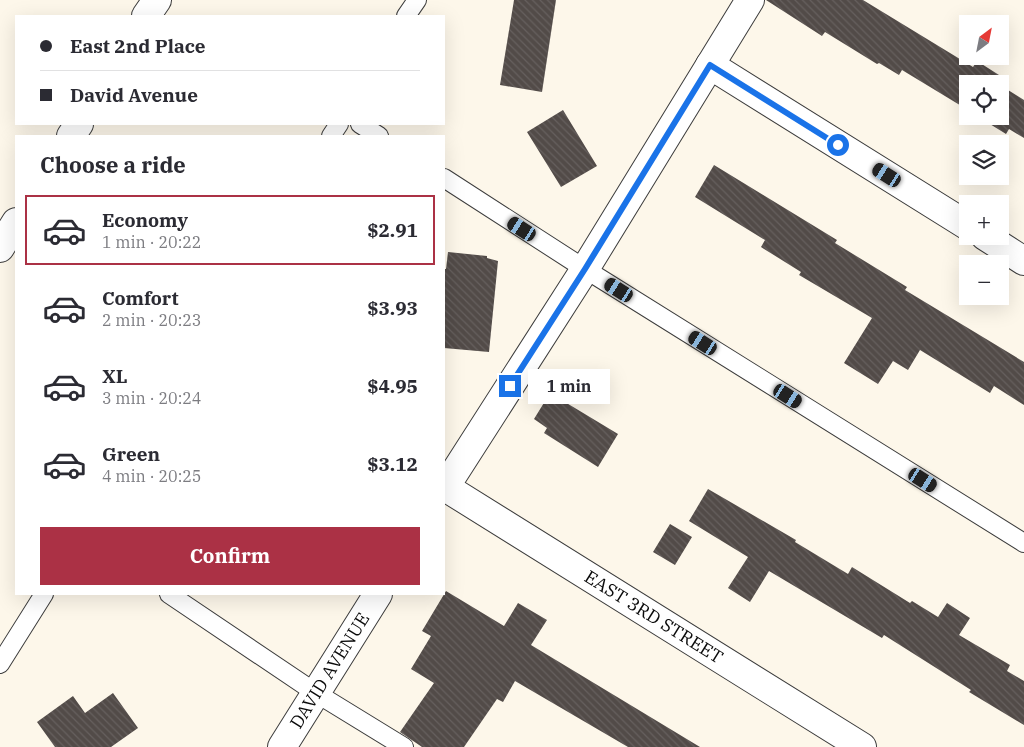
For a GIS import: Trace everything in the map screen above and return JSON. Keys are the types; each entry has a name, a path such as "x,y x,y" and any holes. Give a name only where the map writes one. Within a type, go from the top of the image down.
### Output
{"street":[{"path":"147,15 157,0"},
{"path":"445,488 585,269 750,0"},
{"path":"710,65 959,220"},
{"path":"0,248 15,224"},
{"path":"999,245 1024,261"},
{"name":"EAST 3RD STREET","path":"445,488 862,747"},
{"name":"DAVID AVENUE","path":"282,747 377,595"}],"lane":[{"path":"407,15 416,0"},
{"path":"362,125 378,135"},
{"path":"445,179 585,269 1024,544"},
{"path":"0,664 43,595"},
{"path":"170,595 316,693 404,747"}],"building":[{"path":"514,0 556,0 542,92 500,85"},
{"path":"766,0 863,0 959,58 959,65 970,65 973,67 974,65 983,65 999,75 959,75 959,105 902,70 899,75 879,63 877,64 825,32 822,36"},
{"path":"1009,91 1024,100 1024,138 1009,129 1006,134 992,125 1009,125"},
{"path":"563,110 597,166 561,187 527,132"},
{"path":"714,165 837,240 835,243 907,287 905,290 1024,362 1024,405 994,386 990,393 920,350 908,370 893,361 878,384 844,363 872,318 799,275 801,272 761,247 765,240 695,197"},
{"path":"448,252 487,256 487,258 498,261 489,352 445,348"},
{"path":"550,393 618,434 598,467 544,433 547,428 534,419"},
{"path":"708,489 796,540 795,542 848,574 852,567 910,603 912,601 938,617 947,603 970,618 959,635 1010,665 1007,671 1024,681 1024,725 969,692 971,690 884,635 882,638 769,571 750,602 728,588 748,557 689,521"},
{"path":"670,524 692,537 675,565 653,552"},
{"path":"446,591 504,626 518,603 547,620 531,645 700,747 628,747 515,681 503,702 497,699 464,747 422,747 400,732 434,683 411,669 431,636 422,631"},
{"path":"113,693 138,728 111,747 55,747 37,722 73,696 85,713"}],"route":[{"path":"510,386 585,269 710,65 838,145"}]}
